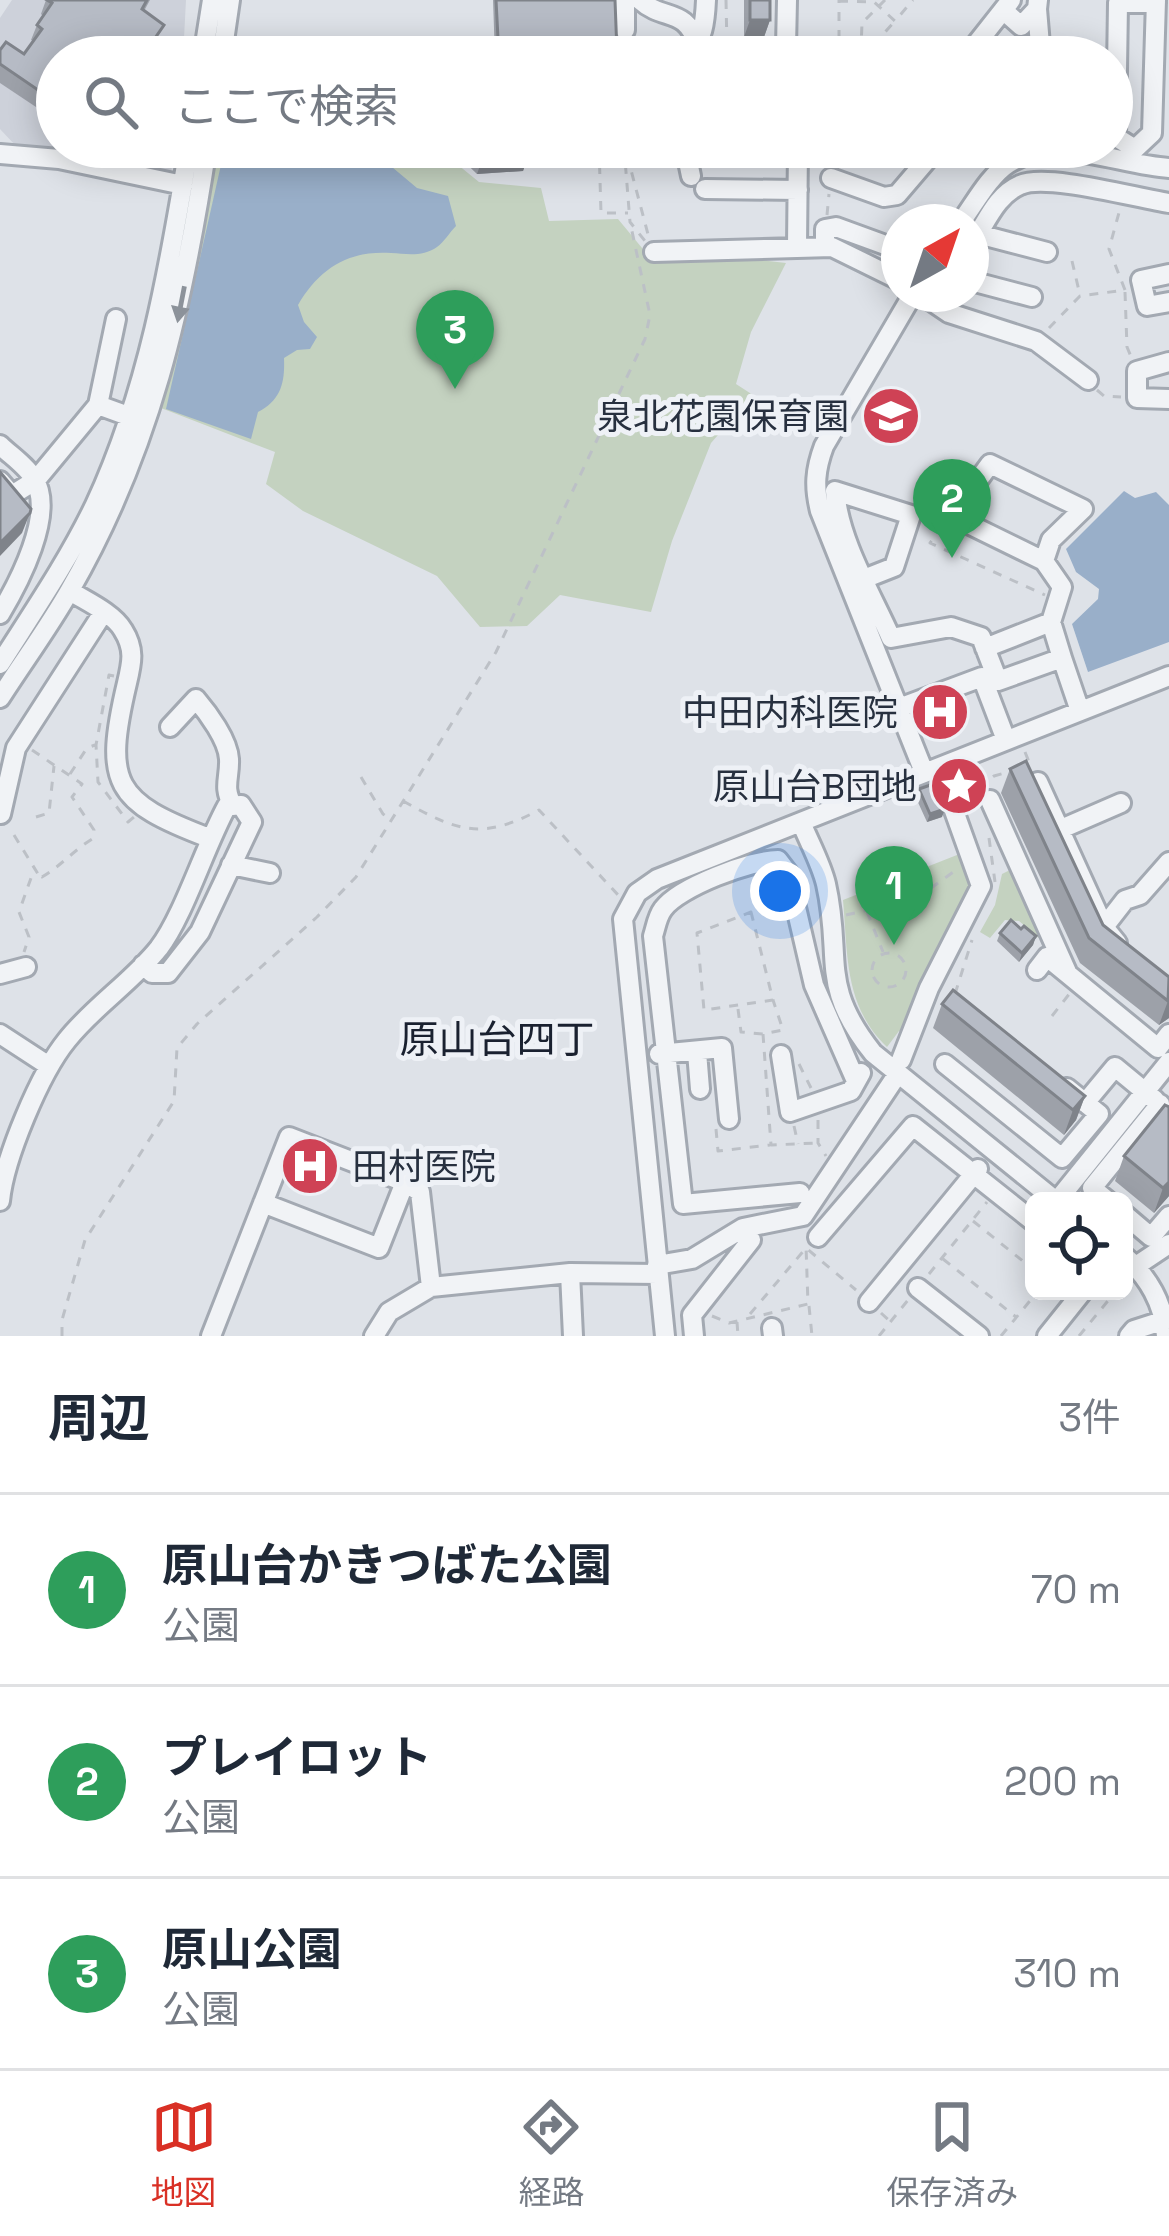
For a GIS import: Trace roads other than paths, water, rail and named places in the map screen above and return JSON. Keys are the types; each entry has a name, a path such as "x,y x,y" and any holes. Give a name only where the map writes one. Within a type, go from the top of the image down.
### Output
{"street":[{"path":"212,0 213,36"},
{"path":"218,36 230,0"},
{"path":"625,0 625,30"},
{"path":"640,0 658,12 673,6 692,36"},
{"path":"700,36 706,0"},
{"path":"786,36 787,0"},
{"path":"1118,36 1118,3 1156,1 1152,134 1133,148"},
{"path":"983,36 1007,5 1021,26 1037,5"},
{"path":"1037,5 1039,36"},
{"path":"0,154 36,156"},
{"path":"1133,162 1169,168"},
{"path":"105,168 183,185"},
{"path":"0,664 95,505 131,417 159,316 186,168"},
{"path":"0,698 70,591 147,422 177,323 203,168"},
{"path":"693,168 698,183 798,190"},
{"path":"797,246 798,168"},
{"path":"831,178 884,197 897,195 920,168"},
{"path":"974,204 1003,168"},
{"path":"989,215 1000,198 1020,185 1041,180 1169,203"},
{"path":"654,252 797,246 825,238 836,227 881,243"},
{"path":"825,238 881,269"},
{"path":"989,242 1046,252"},
{"path":"1169,274 1142,280 1148,306 1169,302"},
{"path":"989,286 1032,297"},
{"path":"911,312 816,466 820,511 890,638 951,627 981,637 998,681 1062,658"},
{"path":"970,312 1036,341 1088,380"},
{"path":"0,481 12,494 36,481 98,405 116,319"},
{"path":"1169,362 1137,371 1137,398 1169,399"},
{"path":"98,405 131,417"},
{"path":"0,445 36,481 40,508 34,548 0,614"},
{"path":"1044,561 1051,540 1084,509 990,464 948,521 1044,561 1062,586 1051,622 1080,711"},
{"path":"858,581 894,567 911,515 836,491 837,510 858,581 899,708 975,863 981,886 929,988 901,1060"},
{"path":"70,591 121,626 134,653 116,744 118,778 152,817 209,838"},
{"path":"1,814 20,742 103,613"},
{"path":"985,648 1051,622"},
{"path":"665,1336 623,919 637,892 657,879 933,776 1006,740 1169,676"},
{"path":"899,708 982,677 1006,740"},
{"path":"170,727 196,699 206,710 229,756 224,790 232,806"},
{"path":"1038,782 1109,937 1139,961"},
{"path":"990,800 1066,972"},
{"path":"1061,830 1120,803"},
{"path":"0,1201 2,1175 49,1066 68,1037 143,965 169,931 227,806 241,806 252,822 200,932 168,974 152,973 143,965"},
{"path":"801,822 825,880 832,922 831,964 850,1025 873,1053 1045,1192"},
{"path":"803,1202 682,1204 653,936 659,913 674,897 760,860 778,860 788,873 814,985 856,1081"},
{"path":"1104,927 1124,900 1140,895 1168,862"},
{"path":"231,865 269,872"},
{"path":"1036,970 1048,957 1158,1048 1169,1034"},
{"path":"0,974 22,962"},
{"path":"0,1034 49,1066"},
{"path":"637,1057 722,1048 729,1119"},
{"path":"697,1052 700,1089"},
{"path":"781,1055 790,1112 851,1090 873,1053"},
{"path":"1097,1192 1092,1188 1158,1101 1169,1062"},
{"path":"945,1064 1062,1157 1099,1114 1048,1073"},
{"path":"1085,1103 1115,1066 1158,1101"},
{"path":"374,1336 389,1312 431,1287 658,1269 692,1259 743,1228 803,1216 803,1202 893,1081"},
{"path":"1065,1192 1158,1101"},
{"path":"812,1242 913,1126 1025,1215"},
{"path":"211,1336 289,1137 420,1192 431,1287"},
{"path":"869,1302 992,1150"},
{"path":"263,1204 379,1248 405,1182"},
{"path":"1133,1222 1151,1237 1169,1216"},
{"path":"694,1336 692,1315 752,1240"},
{"path":"1133,1260 1169,1244"},
{"path":"1129,1336 1134,1330 1165,1328 1153,1290 1133,1265"},
{"path":"570,1273 574,1336"},
{"path":"918,1288 979,1336"},
{"path":"1047,1336 1076,1300"}],"water":[{"path":"220,168 393,168 417,188 448,196 456,226 432,250 361,255 336,264 315,281 298,305 317,337 310,349 284,358 280,390 258,412 251,439 166,409"},
{"path":"1124,491 1135,498 1156,492 1169,505 1169,642 1088,672 1072,624 1098,599 1099,589 1076,572 1066,549"}],"place":[{"name":"原山公園","path":"455,389"},
{"name":"泉北花園保育園","path":"891,416"},
{"name":"プレイロット","path":"952,558"},
{"name":"中田内科医院","path":"940,712"},
{"name":"原山台B団地","path":"959,786"},
{"name":"原山台かきつばた公園","path":"894,945"},
{"name":"田村医院","path":"310,1166"}],"district":[{"name":"原山台四丁","path":"497,1039"}]}
